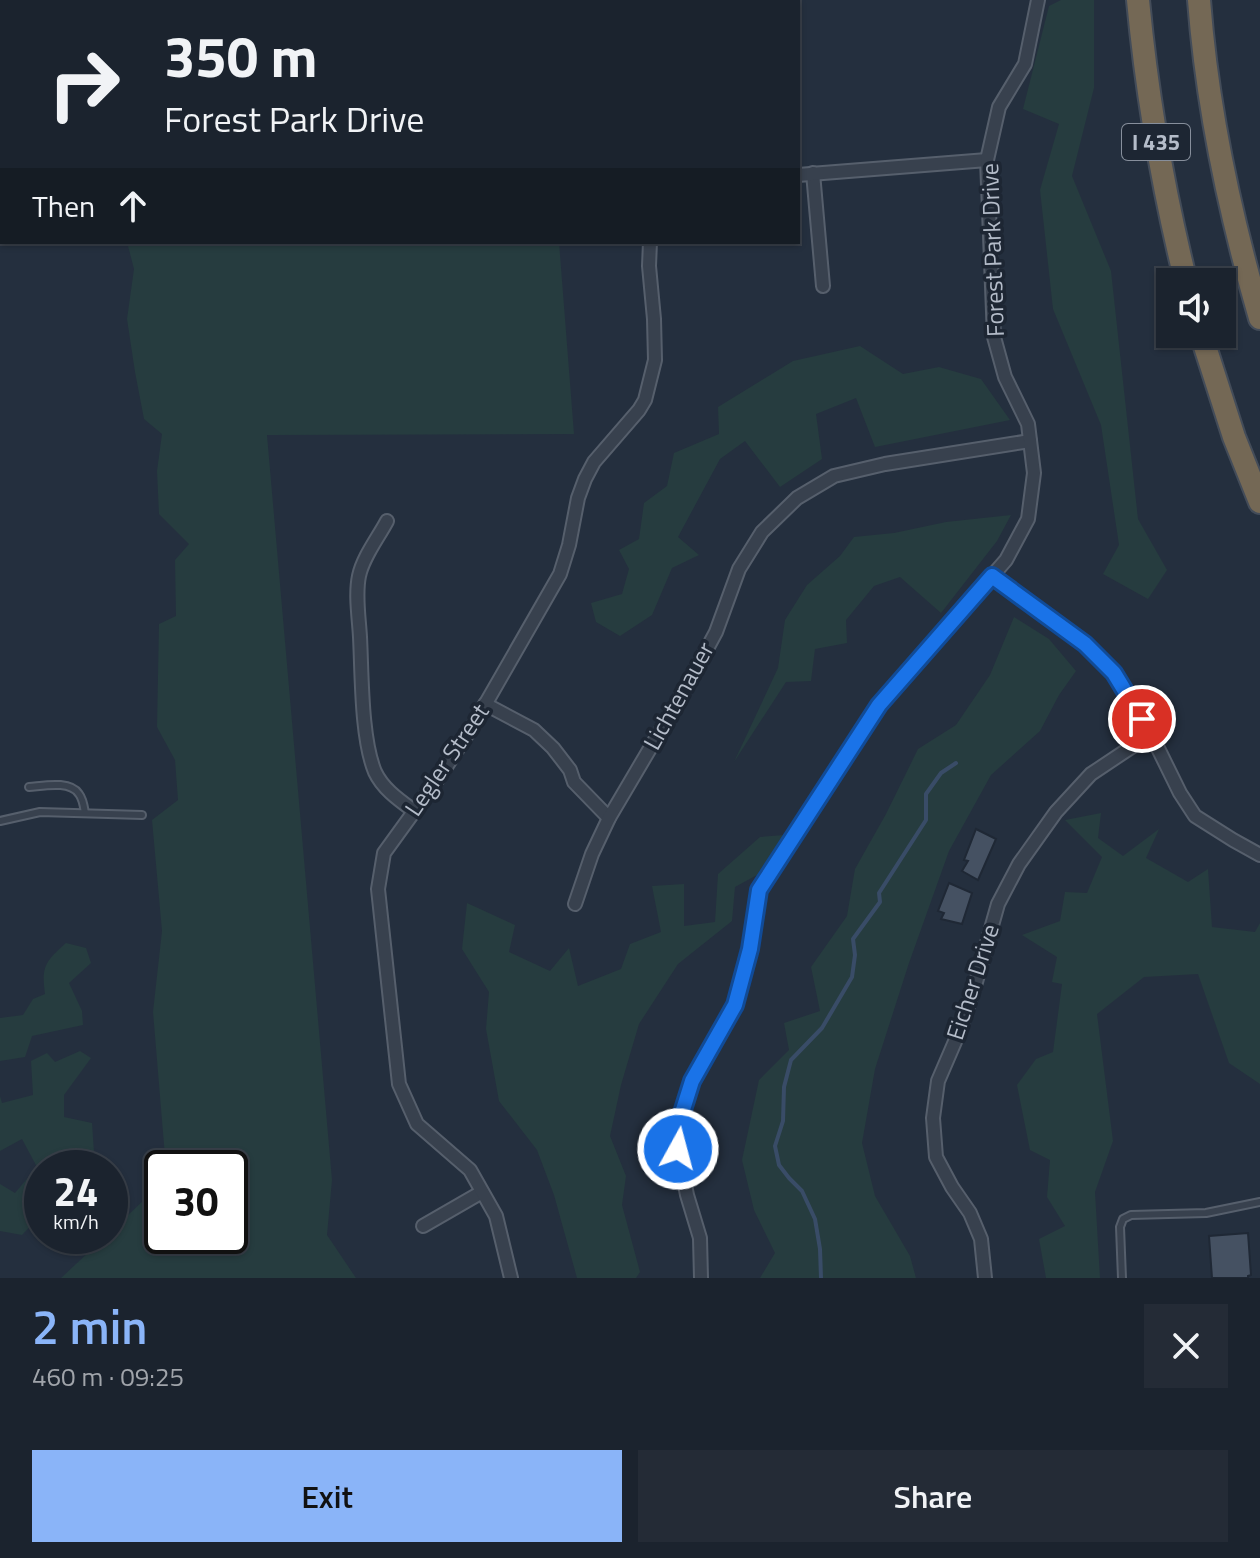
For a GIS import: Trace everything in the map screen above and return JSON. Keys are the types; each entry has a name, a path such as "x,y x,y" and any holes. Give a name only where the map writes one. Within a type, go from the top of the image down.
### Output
{"highway":[{"name":"I 435","path":"1138,0 1152,120 1183,268"},
{"name":"I 435","path":"1199,0 1227,190 1260,318"},
{"path":"1205,348 1234,437 1260,502"}],"street":[{"name":"Forest Park Drive","path":"701,1278 700,1238 678,1149 681,1116 692,1081 735,1005 750,949 759,890 879,705 1006,560 1028,519 1034,473 1028,424 1005,377 994,337 987,160 999,107 1025,64 1038,0"},
{"path":"800,175 987,160"},
{"path":"813,173 823,286"},
{"name":"Legler Street","path":"511,1278 496,1216 470,1170 417,1124 399,1084 378,889 384,853 442,773 560,574 578,498 594,462 645,400 655,360 650,244"},
{"name":"Lichtenauer","path":"575,904 592,854 609,818 716,632 739,569 762,532 797,498 834,476 885,464 1030,441"},
{"path":"387,521 359,576 366,725 369,752 376,773 387,789 414,811"},
{"path":"992,576 1085,644 1114,673 1195,816 1260,855"},
{"path":"485,704 534,730 570,770 574,782 609,818"},
{"name":"Eicher Drive","path":"985,1278 981,1239 970,1213 936,1157 933,1118 938,1081 960,1030 998,904 1019,864 1056,812 1091,774 1151,734"},
{"path":"423,1226 482,1192"}],"lane":[{"path":"29,787 73,788 79,792 85,813"},
{"path":"0,821 40,812 142,815"},
{"path":"1122,1278 1120,1227 1123,1219 1131,1215 1206,1213 1260,1202"}],"green space":[{"path":"1061,0 1094,0 1094,88 1072,176 1111,271 1138,519 1167,570 1148,599 1103,574 1119,545 1101,425 1053,309 1040,190 1059,124 1023,109 1049,6"},
{"path":"128,244 559,244 574,434 267,435 332,1180 327,1235 356,1278 61,1278 87,1254 128,1254 128,1215 144,1200 144,1254 248,1254 248,1150 164,1150 153,1012 162,931 152,820 178,800 175,760 157,727 159,624 176,616 175,560 189,544 159,514 157,471 162,434 144,419 127,319 134,269"},
{"path":"860,346 903,374 939,367 981,379 1010,420 875,447 856,398 816,414 822,459 780,487 745,441 720,459 678,537 699,555 672,568 652,615 620,636 596,622 591,603 622,594 629,569 619,550 639,539 644,503 667,486 674,453 719,434 718,407 793,361"},
{"path":"1011,515 997,541 941,613 900,577 874,586 846,620 847,643 815,649 811,681 786,682 734,762 778,668 785,620 807,585 840,556 854,537"},
{"path":"1014,617 1049,639 1076,671 1040,731 991,775 949,851 875,1069 862,1143 875,1196 910,1256 916,1278 760,1278 775,1253 754,1210 742,1160 759,1080 789,1050 784,1023 820,1011 811,967 847,916 855,869 918,749 956,725 990,675"},
{"path":"1101,813 1098,838 1123,856 1159,829 1146,858 1188,882 1208,869 1212,927 1255,932 1260,923 1260,1084 1229,1063 1198,974 1144,977 1097,1014 1113,1141 1095,1192 1100,1278 1046,1278 1039,1239 1065,1226 1047,1197 1050,1160 1030,1150 1017,1085 1036,1059 1053,1052 1062,984 1052,982 1057,957 1022,935 1060,921 1065,892 1087,893 1102,857 1065,820"},
{"path":"784,835 757,875 735,887 732,921 678,964 639,1024 610,1136 626,1176 622,1205 640,1272 636,1278 577,1278 554,1195 537,1150 499,1101 486,1029 489,992 462,949 467,903 515,925 509,952 550,971 569,948 578,986 621,969 630,944 661,932 652,886 684,884 684,926 715,922 718,874 760,837"},
{"path":"66,943 86,948 91,963 69,983 82,1011 83,1025 32,1036 25,1057 0,1061 0,1018 23,1015 33,999 45,994 46,965"},
{"path":"80,1051 91,1058 64,1095 64,1117 92,1123 94,1150 28,1150 22,1139 0,1151 0,1096 2,1103 33,1095 31,1061 47,1053 55,1062"},
{"path":"24,1182 22,1235 0,1231 0,1184 15,1193"}],"building":[{"path":"976,829 996,839 978,880 962,871 968,861 964,860"},
{"path":"949,883 972,893 962,924 941,919 944,913 938,911"},
{"path":"1248,1233 1251,1275 1248,1278 1212,1278 1209,1236"}],"waterway":[{"path":"821,1278 815,1219 802,1191 779,1165 775,1146 783,1121 784,1087 791,1060 822,1028 852,977 855,955 853,939 880,902 879,893 926,820 926,794 941,773 956,763"}],"route":[{"path":"678,1149 681,1116 692,1081 735,1005 750,949 759,890 879,705 992,576 1085,644 1114,673 1142,719"}]}
